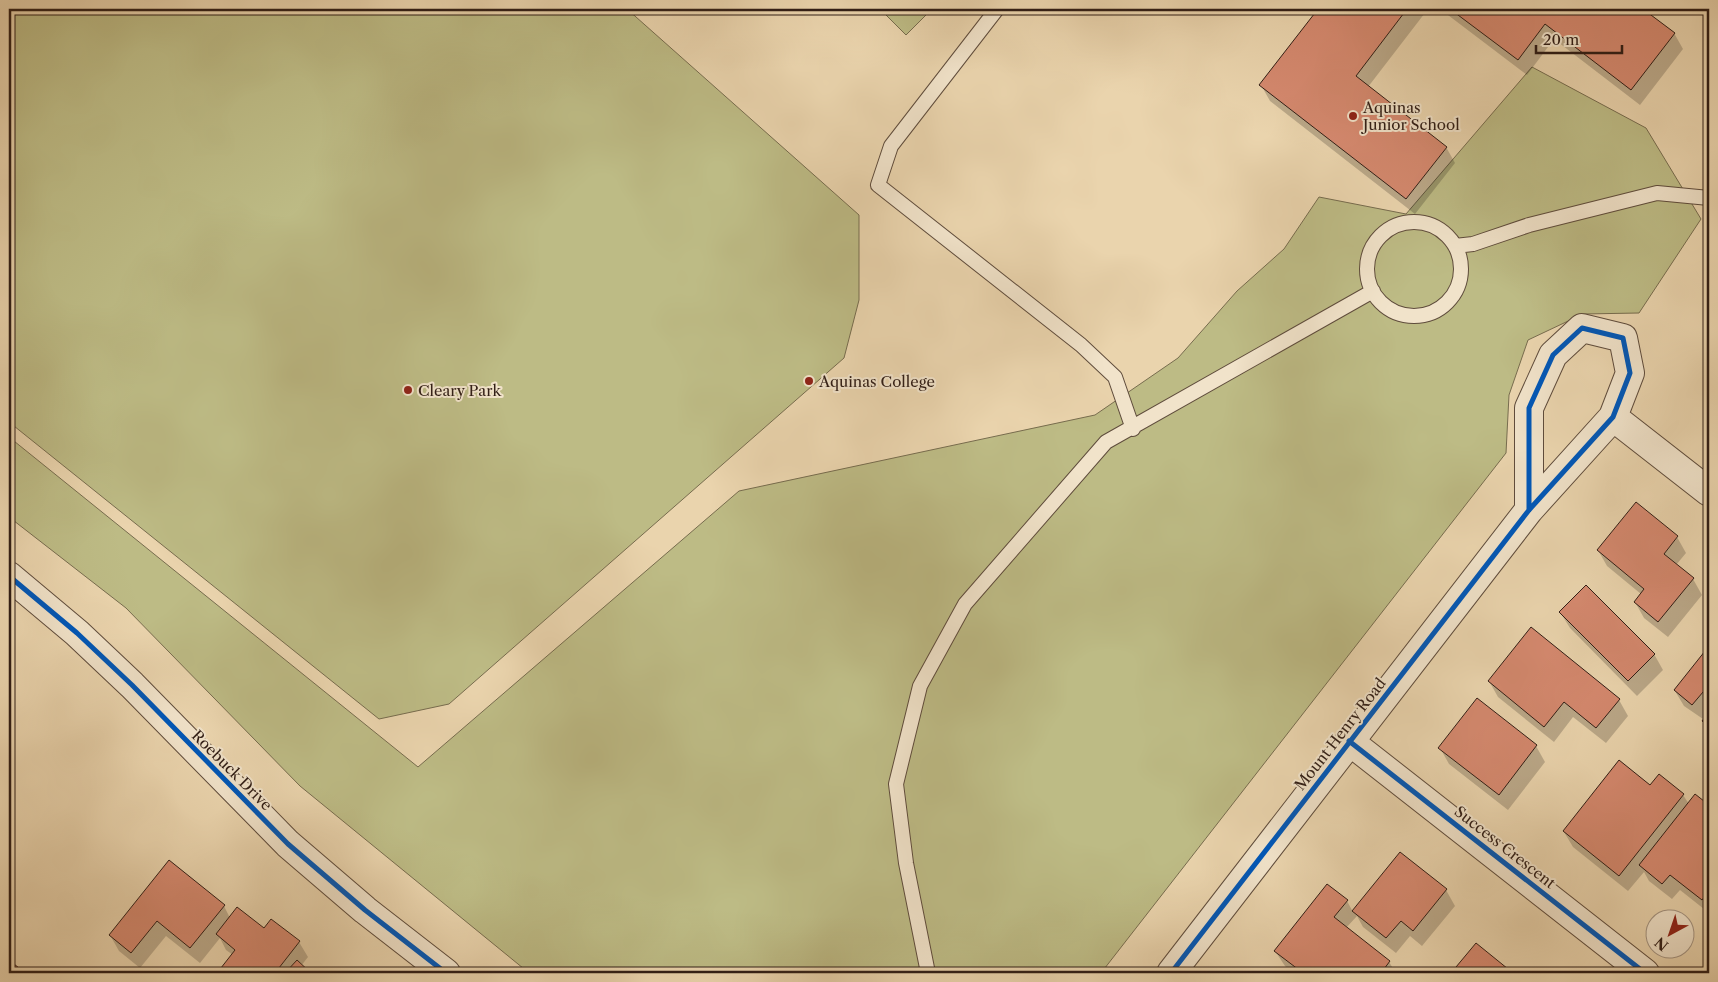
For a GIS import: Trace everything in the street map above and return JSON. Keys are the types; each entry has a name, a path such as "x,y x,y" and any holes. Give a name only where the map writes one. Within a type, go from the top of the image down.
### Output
{"street":[{"name":"Mount Henry Road","path":"1171,973 1349,741 1469,589 1528,510 1613,417 1630,373 1623,338 1582,328 1553,355 1529,408 1528,510"},
{"path":"1613,417 1709,492"},
{"name":"Roebuck Drive","path":"9,576 77,633 132,685 288,844 365,910 446,973"},
{"name":"Success Crescent","path":"1349,741 1645,973"}],"lane":[{"path":"997,9 891,146 878,185 1081,345 1116,377 1133,428"},
{"path":"1455,246 1473,244 1529,225 1657,193 1709,198"},
{"path":"1408,222 1428,225 1446,235 1455,246 1460,259 1461,274 1458,289 1450,301 1438,310 1416,316 1394,312 1382,303 1373,291 1368,277 1368,261 1373,246 1383,234 1395,226 1408,222"},
{"path":"928,973 906,863 896,784 920,686 965,604 1106,442 1373,291"}],"shaded area":[{"name":"Cleary Park","path":"9,9 627,9 859,215 859,300 844,358 449,704 379,719 9,422"},
{"path":"880,9 932,9 906,35"},
{"path":"1532,67 1646,128 1701,219 1639,313 1583,314 1528,340 1509,395 1506,453 1101,973 529,973 300,786 126,608 9,517 9,437 418,767 739,491 1095,415 1178,358 1237,291 1284,249 1319,197 1406,214"}],"building":[{"name":"Aquinas Junior School","path":"1318,9 1407,9 1356,76 1447,147 1406,199 1259,85"},
{"path":"1450,9 1643,9 1675,33 1631,90 1545,24 1518,60"},
{"path":"1636,502 1678,536 1664,554 1694,578 1658,622 1634,602 1644,589 1597,550"},
{"path":"1586,585 1655,654 1628,681 1559,612"},
{"path":"1531,627 1620,699 1596,728 1564,702 1544,727 1488,681"},
{"path":"1709,646 1709,685 1692,705 1674,690"},
{"path":"1477,698 1537,745 1499,795 1438,748"},
{"path":"1709,712 1709,726 1702,721"},
{"path":"1619,760 1650,785 1659,774 1684,794 1619,876 1563,831"},
{"path":"1695,794 1709,805 1709,891 1702,900 1670,875 1662,884 1639,865"},
{"path":"1400,852 1447,889 1413,931 1401,921 1386,938 1352,911"},
{"path":"169,860 225,905 190,948 157,921 131,953 109,935"},
{"path":"1327,884 1348,900 1334,917 1390,961 1381,973 1303,973 1274,951"},
{"path":"237,907 264,928 271,919 300,941 275,973 217,973 235,950 216,934"},
{"path":"1476,943 1513,973 1451,973"},
{"path":"9,960 19,968 14,973 9,973"},
{"path":"297,960 311,973 285,973"}],"cycle path":[{"path":"1171,973 1529,510 1613,417 1630,373 1623,338 1582,328 1553,355 1529,408 1529,510"},
{"path":"9,576 77,633 132,685 288,844 365,910 446,973"},
{"path":"1349,741 1645,973"}],"place":[{"name":"Aquinas Junior School","path":"1353,116"},
{"name":"Aquinas College","path":"809,381"},
{"name":"Cleary Park","path":"408,390"}]}
